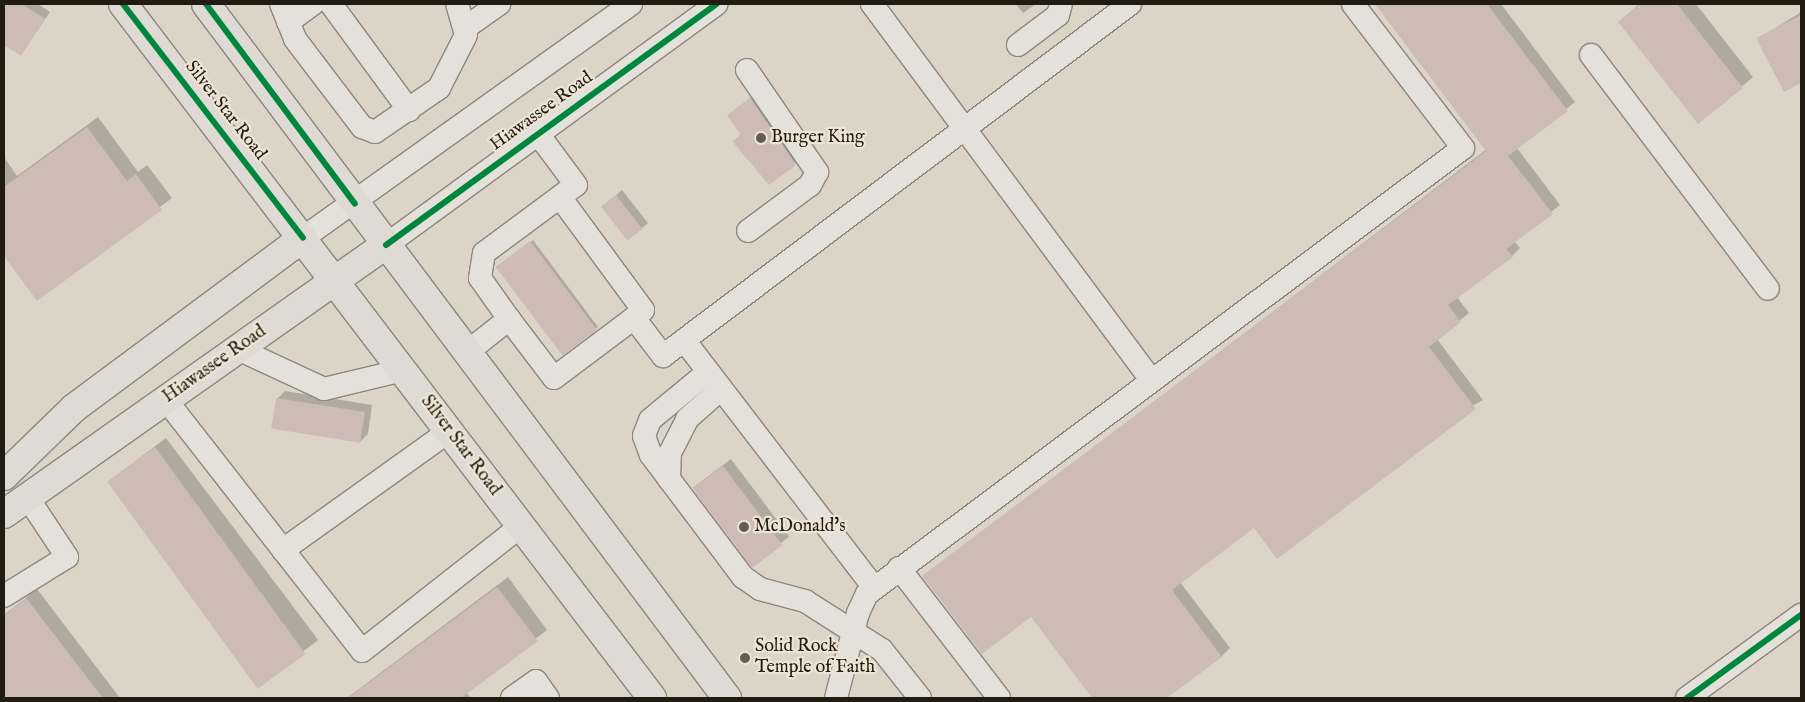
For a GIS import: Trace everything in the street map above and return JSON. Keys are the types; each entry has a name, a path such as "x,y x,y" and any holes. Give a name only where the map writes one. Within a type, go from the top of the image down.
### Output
{"main road":[{"name":"Silver Star Road","path":"123,4 521,526 643,695"},
{"path":"206,4 466,353 727,698"},
{"name":"Hiawassee Road","path":"4,476 74,408 303,238"},
{"name":"Hiawassee Road","path":"4,514 386,245"}],"street":[{"path":"313,4 285,13 294,38 362,127 375,132 439,88 466,35 457,4"},
{"path":"330,4 409,110"},
{"path":"465,28 499,4"},
{"name":"Hiawassee Road","path":"303,238 355,204 631,4"},
{"name":"Hiawassee Road","path":"386,245 716,4"},
{"path":"872,4 963,130 1151,380"},
{"path":"1018,44 1058,14 1061,4"},
{"path":"634,318 663,356 1130,4"},
{"path":"836,698 852,632 862,601 874,588 1463,148 1353,4"},
{"path":"1591,55 1768,289"},
{"path":"748,70 818,172 810,185 748,231"},
{"path":"538,134 576,185 484,253 480,260 483,285 554,378 643,310 560,197"},
{"path":"466,353 509,319"},
{"path":"684,340 874,588"},
{"path":"238,349 324,389 403,370"},
{"path":"715,381 655,413 646,427 645,443 669,479 750,583 805,601 889,656 920,698"},
{"path":"669,479 670,453 687,419 715,381"},
{"path":"166,400 362,651 521,526"},
{"path":"283,550 449,431"},
{"path":"4,596 67,556 28,498"},
{"path":"900,568 999,698"},
{"path":"1687,698 1801,615"},
{"path":"512,698 536,681 548,698"}],"building":[{"path":"4,4 22,4 45,19 21,56 4,45"},
{"path":"1375,4 1487,4 1568,111 1508,156 1553,214 1506,249 1513,257 1448,305 1461,322 1429,347 1476,409 1277,559 1254,528 1172,590 1222,657 1167,698 1092,698 1031,617 982,654 922,576 1486,151"},
{"path":"1640,4 1677,4 1743,88 1698,124 1618,22"},
{"path":"1801,15 1801,83 1784,92 1756,38"},
{"name":"Burger King","path":"750,98 796,165 769,185 732,141 741,135 727,115"},
{"path":"87,127 127,181 136,174 162,210 37,301 4,256 4,187"},
{"path":"616,195 642,229 628,241 601,207"},
{"path":"530,241 597,330 562,356 496,267"},
{"path":"276,398 365,412 360,443 271,429"},
{"path":"155,447 305,654 258,689 107,482"},
{"name":"McDonald's","path":"723,466 783,545 752,568 693,489"},
{"path":"497,587 538,641 461,698 348,698"},
{"path":"26,598 103,698 4,698 4,616"}],"cycle path":[{"path":"123,4 303,238"},
{"path":"206,4 355,204"},
{"path":"386,245 716,4"},
{"path":"1687,698 1801,615"}],"place":[{"name":"Burger King","path":"761,138"},
{"name":"McDonald's","path":"744,527"},
{"name":"Solid Rock Temple of Faith","path":"745,658"}]}
